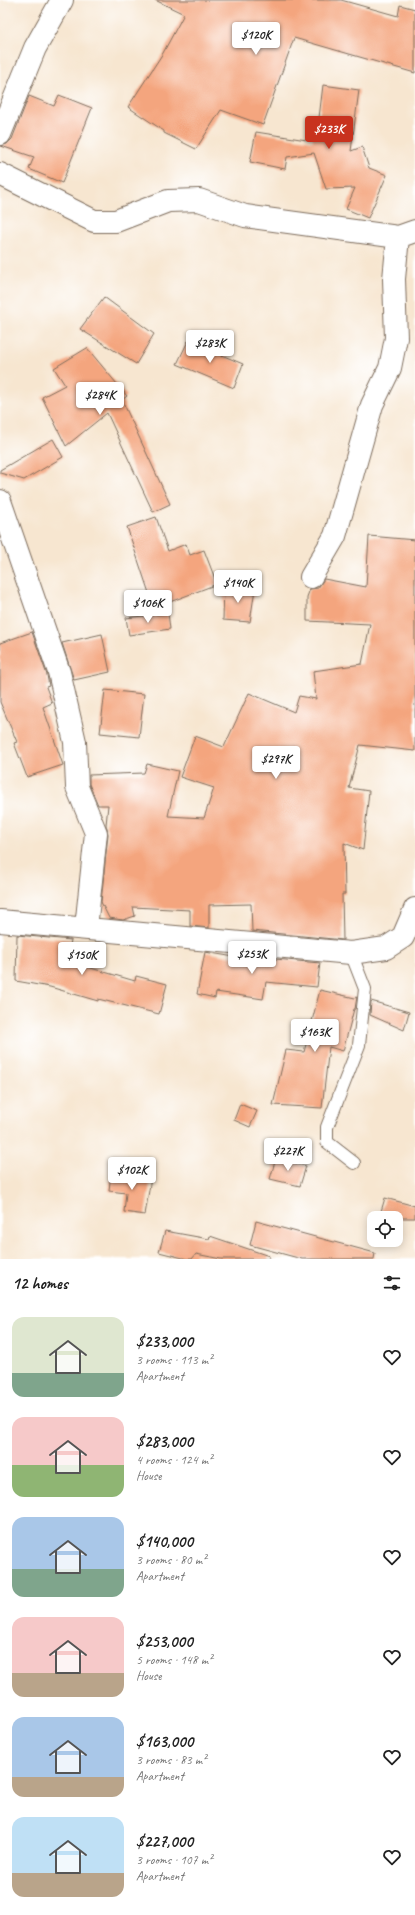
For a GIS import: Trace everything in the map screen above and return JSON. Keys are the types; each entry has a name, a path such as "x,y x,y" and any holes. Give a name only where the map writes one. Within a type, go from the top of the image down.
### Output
{"street":[{"path":"0,134 35,48 62,0"},
{"path":"0,174 94,221 116,221 168,201 199,200 245,216 407,234 394,279 396,338 390,368 372,405 335,536 311,577"},
{"path":"0,501 59,672 75,742 77,787 96,833 86,928"},
{"path":"0,920 351,953 386,948 403,937 415,909"}],"lane":[{"path":"351,953 365,989 360,1045 327,1127 327,1142 354,1163"}],"building":[{"path":"155,0 341,0 398,16 400,5 415,9 415,73 294,38 263,125 221,110 196,149 164,133 164,131 128,107 163,53 184,14"},
{"path":"323,85 359,90 351,151 362,147 369,168 387,175 368,218 346,209 355,188 326,189 314,153 287,157 285,169 250,162 256,132 313,141 311,127 318,126"},
{"path":"59,95 92,108 62,183 29,169 34,157 1,146 7,144 12,139 29,96 54,106"},
{"path":"104,297 154,334 136,364 80,329"},
{"path":"188,341 243,364 234,388 177,364"},
{"path":"87,348 127,396 122,400 170,504 153,512 107,413 66,446 42,397 65,385 54,368"},
{"path":"53,439 63,457 24,480 0,473 0,470"},
{"path":"156,517 168,551 186,544 190,555 204,550 217,584 154,608 127,527"},
{"path":"369,536 415,540 415,751 360,745 349,788 369,791 363,850 344,843 345,894 342,894 343,940 252,931 251,904 209,905 209,928 190,926 190,910 133,907 135,916 123,920 109,918 101,902 108,834 106,825 108,805 98,805 89,784 89,775 144,773 147,764 178,771 168,816 204,818 214,788 180,777 195,736 224,747 249,693 294,712 299,696 316,699 313,671 362,664 370,624 307,621 307,597 310,589 318,588 324,579 366,587"},
{"path":"224,585 255,589 250,622 223,620"},
{"path":"168,613 170,629 129,635 126,618"},
{"path":"32,632 47,675 49,686 46,687 52,703 43,707 63,765 27,777 14,743 17,742 0,702 0,643"},
{"path":"102,634 110,672 74,680 62,643"},
{"path":"105,690 144,694 139,737 100,733"},
{"path":"17,935 71,940 67,961 135,981 136,976 167,984 159,1014 98,999 98,1001 50,987 16,981"},
{"path":"205,952 252,960 252,957 320,963 317,987 266,982 263,999 216,992 215,998 197,994"},
{"path":"320,990 355,998 357,997 343,1051 329,1047 322,1108 273,1105 286,1050 304,1052"},
{"path":"371,1001 409,1012 404,1030 370,1015"},
{"path":"240,1104 257,1111 250,1127 234,1120"},
{"path":"276,1158 306,1166 300,1186 270,1179"},
{"path":"111,1172 151,1178 145,1215 124,1212 126,1193 109,1191"},
{"path":"385,1198 415,1206 415,1218 403,1218 403,1211 381,1211"},
{"path":"256,1221 375,1253 374,1259 302,1259 250,1245"},
{"path":"165,1231 209,1239 210,1236 269,1256 269,1259 221,1259 196,1254 192,1259 187,1259 159,1252"}]}
